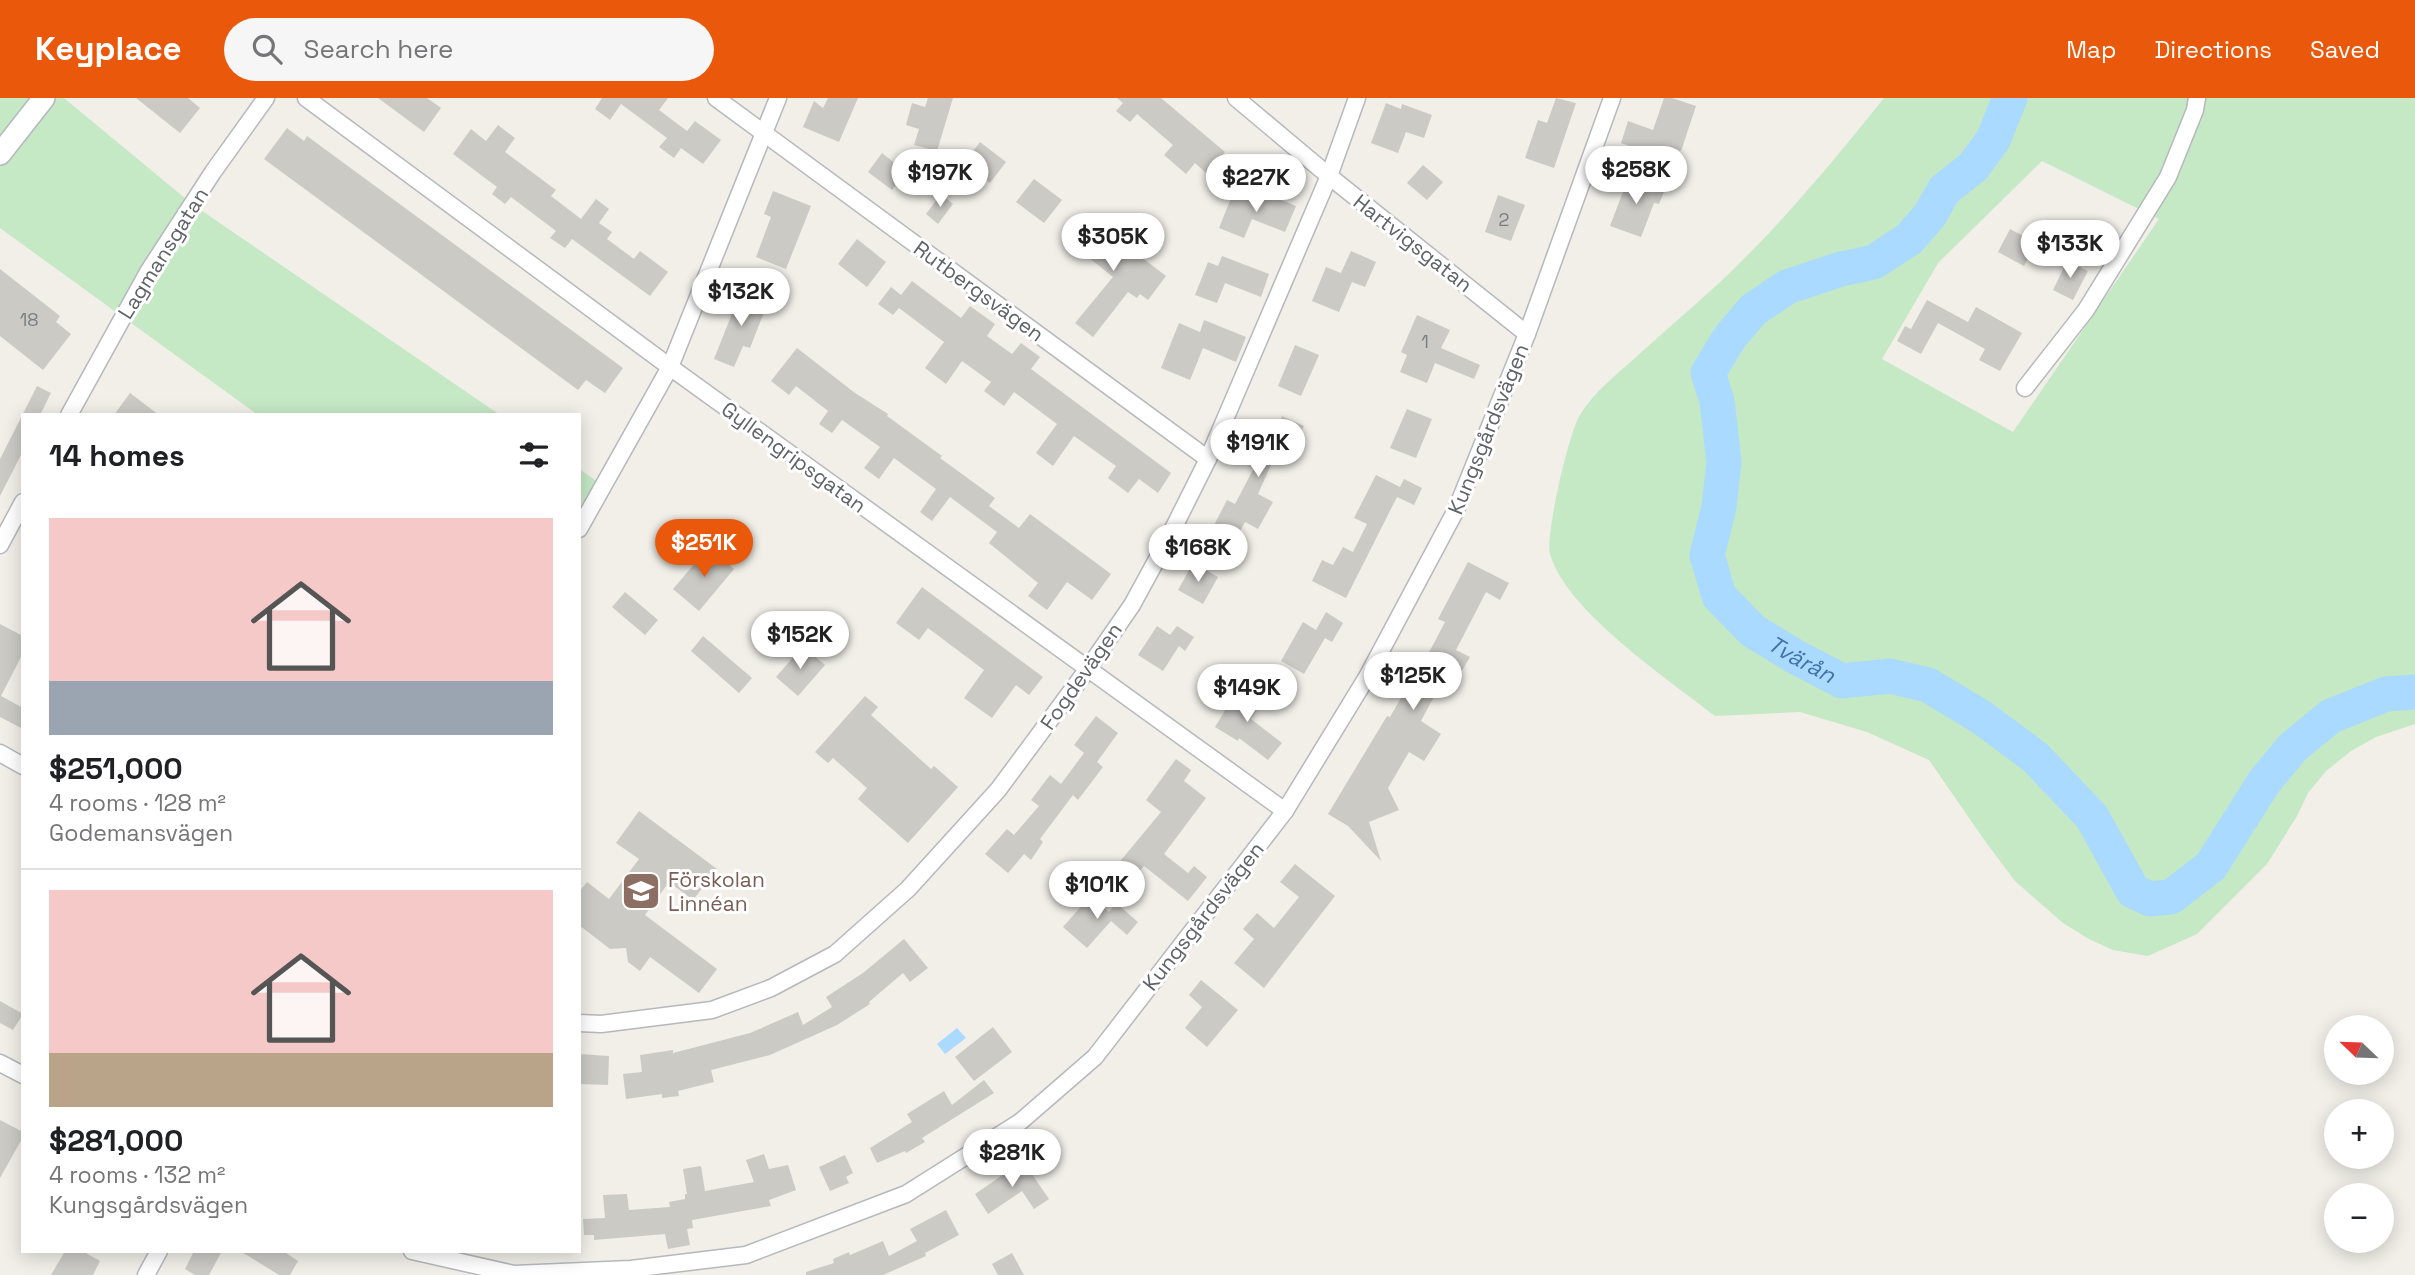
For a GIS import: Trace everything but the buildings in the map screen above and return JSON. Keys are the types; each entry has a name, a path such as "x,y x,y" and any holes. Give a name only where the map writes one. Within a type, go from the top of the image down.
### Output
{"street":[{"path":"0,154 44,98"},
{"name":"Lagmansgatan","path":"70,413 148,272 266,98"},
{"name":"Gyllengripsgatan","path":"306,98 670,367 1285,811"},
{"name":"Rutbergsvägen","path":"716,98 1208,459"},
{"path":"581,525 670,367 778,98"},
{"name":"Hartvigsgatan","path":"1236,98 1527,334"},
{"name":"Fogdevägen","path":"581,1023 601,1024 712,1010 771,988 835,954 908,889 998,790 1132,605 1168,539 1208,459 1329,176 1357,98"},
{"name":"Kungsgårdsvägen","path":"420,1253 514,1275 631,1269 746,1255 906,1194 1020,1122 1095,1057 1285,811 1367,677 1456,509 1527,334 1612,98"},
{"path":"2025,387 2086,310 2168,177 2195,110 2197,98"},
{"path":"0,545 21,506"},
{"path":"0,753 21,765"},
{"path":"0,1063 21,1074"},
{"path":"146,1275 158,1253"}],"green space":[{"path":"0,98 64,98 192,204 497,413 255,413 0,228"},
{"path":"1884,98 2415,98 2415,724 2376,737 2351,751 2326,771 2308,793 2267,864 2197,934 2148,956 2113,950 2089,939 2063,923 2015,881 1929,760 1867,732 1800,712 1715,716 1646,664 1597,621 1560,576 1550,554 1554,507 1564,462 1575,425 1585,407 1613,378 1741,262 1804,194","holes":["2042,161 2159,219 2013,432 1882,359 1938,263"]},
{"path":"581,470 604,486 581,526"}],"water":[{"path":"957,1028 966,1038 945,1054 937,1044"}],"waterway":[{"name":"Tvärån","path":"2010,98 1993,140 1973,167 1944,190 1930,215 1909,239 1874,262 1841,269 1787,287 1753,310 1730,337 1708,373 1717,401 1724,462 1719,507 1707,555 1719,596 1753,631 1842,681 1890,676 1928,685 1981,717 2035,757 2092,817 2133,891 2150,899 2171,897 2211,866 2264,782 2293,747 2331,716 2386,694 2415,692"}],"place":[{"name":"Förskolan Linnéan","path":"641,891"}]}
